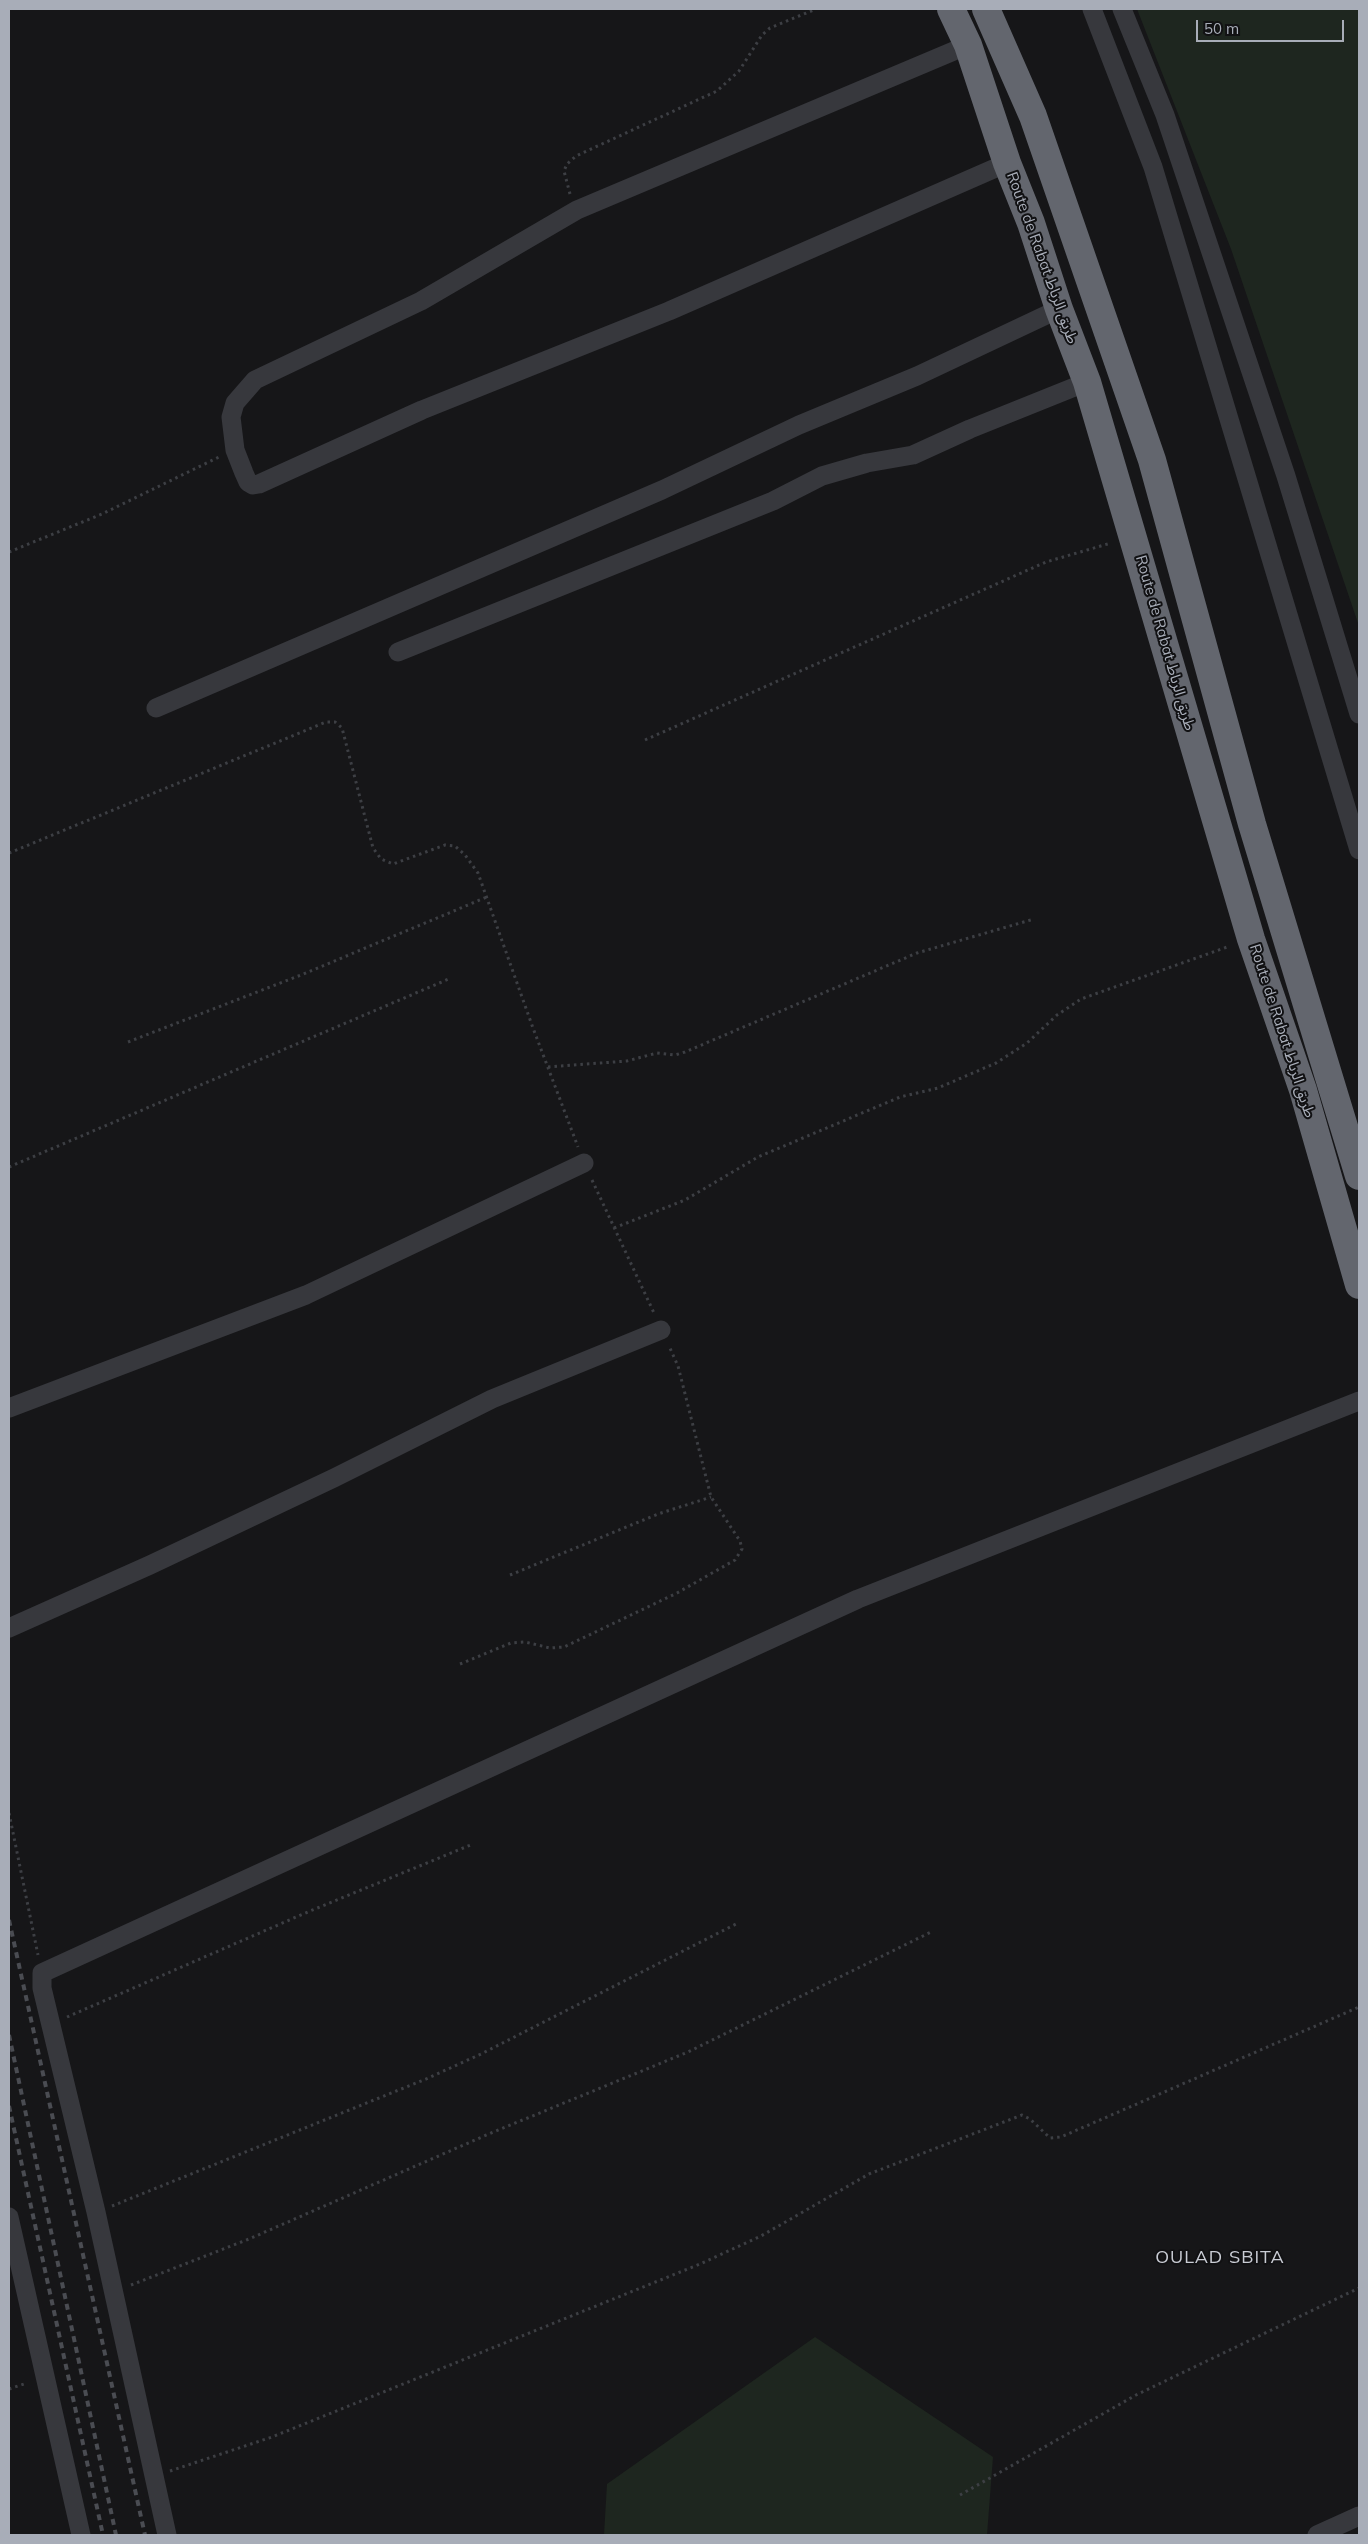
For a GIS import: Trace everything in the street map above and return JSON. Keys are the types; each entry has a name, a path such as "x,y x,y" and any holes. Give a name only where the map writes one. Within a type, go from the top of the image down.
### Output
{"highway":[{"name":"Route de Rabat طريق الرباط","path":"951,9 968,45 1007,163 1031,223 1087,382 1134,536 1251,939 1303,1090 1359,1285"},
{"name":"Route de Rabat طريق الرباط","path":"986,9 1034,116 1152,460 1252,824 1359,1176"},
{"path":"1007,163 1045,150"}],"street":[{"path":"1092,9 1153,167 1359,850"},
{"path":"1122,9 1168,124 1286,476 1359,714"},
{"path":"968,45 576,210 421,300 255,380 235,404 230,417 235,450 248,482 253,485 259,484 422,410 670,311 1007,163"},
{"path":"156,708 662,490 1060,309"},
{"path":"398,652 773,501 822,476 867,463 913,456 970,429 1087,382"},
{"path":"9,1408 306,1295 584,1163"},
{"path":"9,1628 150,1565 316,1487 492,1399 661,1330"},
{"path":"167,2535 96,2212 42,1988 42,1973 858,1599 1359,1401"},
{"path":"9,2217 81,2535"},
{"path":"1317,2535 1359,2516"}],"path":[{"path":"576,210 564,179 564,171 567,164 576,156 717,91 739,71 762,36 770,28 816,9"},
{"path":"9,552 102,514 235,450"},
{"path":"645,740 1046,562 1134,536"},
{"path":"9,853 326,722 335,722 342,728 373,848 381,859 393,864 446,845 455,846 465,855 478,873 584,1163 678,1366 711,1497 740,1541 742,1549 735,1560 677,1593 564,1647 550,1648 525,1642 511,1643 460,1664"},
{"path":"128,1042 301,974 487,897"},
{"path":"548,1067 627,1060 657,1053 675,1055 685,1052 917,953 1034,919"},
{"path":"614,1228 685,1200 758,1157 900,1097 938,1088 996,1063 1027,1043 1057,1015 1081,999 1251,939"},
{"path":"9,1166 450,978"},
{"path":"510,1575 658,1514 711,1497"},
{"path":"9,1813 42,1973"},
{"path":"51,2024 310,1911 473,1844"},
{"path":"96,2212 426,2079 490,2049 736,1924"},
{"path":"113,2292 249,2239 491,2133 688,2052 931,1932"},
{"path":"154,2476 272,2437 700,2264 761,2236 869,2174 1022,2116 1030,2119 1050,2138 1061,2137 1359,2007"},
{"path":"960,2495 1136,2395 1359,2288"}],"shaded area":[{"path":"1137,9 1359,9 1359,626 1231,249"},
{"path":"815,2337 993,2457 987,2535 604,2535 607,2484"}],"railway":[{"path":"9,1920 145,2535"},
{"path":"9,2035 116,2535"},
{"path":"9,2106 103,2535"}],"district":[{"name":"OULAD SBITA","path":"1220,2258"}]}
